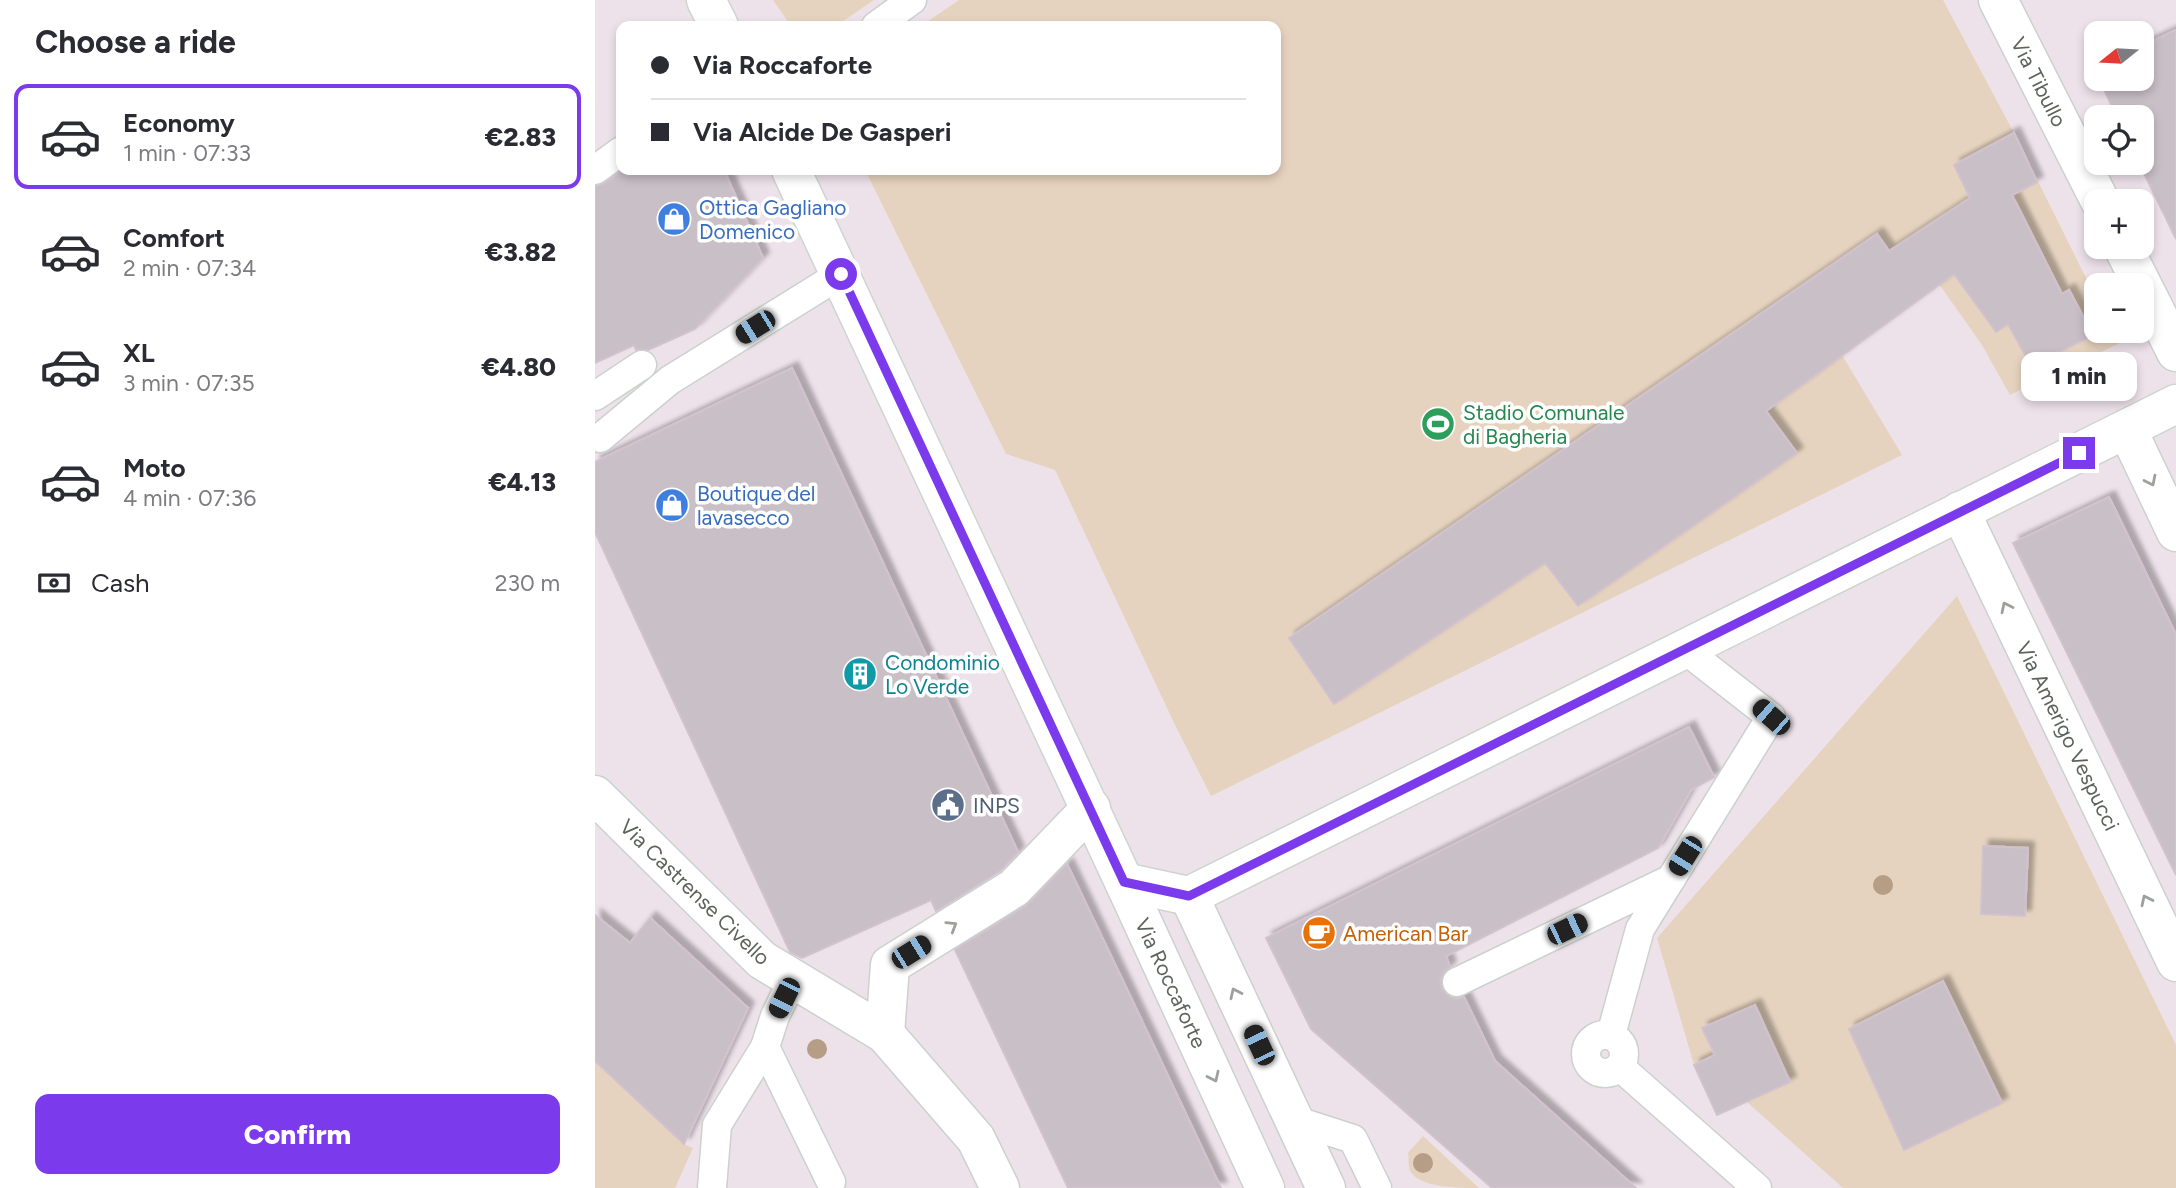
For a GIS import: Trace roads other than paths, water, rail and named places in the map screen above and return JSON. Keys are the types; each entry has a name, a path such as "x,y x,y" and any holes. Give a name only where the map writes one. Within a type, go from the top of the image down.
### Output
{"street":[{"path":"706,0 716,21"},
{"path":"728,21 734,0"},
{"name":"Via Tibullo","path":"1998,0 2093,189"},
{"name":"Via Roccaforte","path":"793,175 1091,808 1265,1188"},
{"path":"2129,259 2176,352"},
{"path":"1124,882 1189,896 2176,404"},
{"path":"2127,429 2176,532"},
{"name":"Via Amerigo Vespucci","path":"1960,511 2176,962"},
{"name":"Via Castrense Civello","path":"595,795 762,960 885,1034 976,1139 1000,1188"},
{"path":"885,1034 890,965 1014,888 1091,808"},
{"path":"1189,896 1326,1188"}],"lane":[{"path":"883,21 912,0"},
{"path":"595,170 616,155"},
{"path":"600,438 670,380 841,274"},
{"path":"595,396 642,365"},
{"path":"1684,649 1771,717 1640,929 1611,1035 1593,1039 1586,1056 1591,1067 1602,1074 1620,1067 1757,1188"},
{"path":"1457,982 1671,879"},
{"path":"712,1188 717,1125 765,1047 775,1016 793,979"},
{"path":"765,1047 831,1182"},
{"path":"1294,1120 1353,1139 1377,1188"}],"place":[{"name":"Ottica Gagliano Domenico","path":"674,219"},
{"name":"Stadio Comunale di Bagheria","path":"1438,424"},
{"name":"Boutique del lavasecco","path":"672,505"},
{"name":"Condominio Lo Verde","path":"860,674"},
{"name":"INPS","path":"948,805"},
{"name":"American Bar","path":"1319,933"}]}
